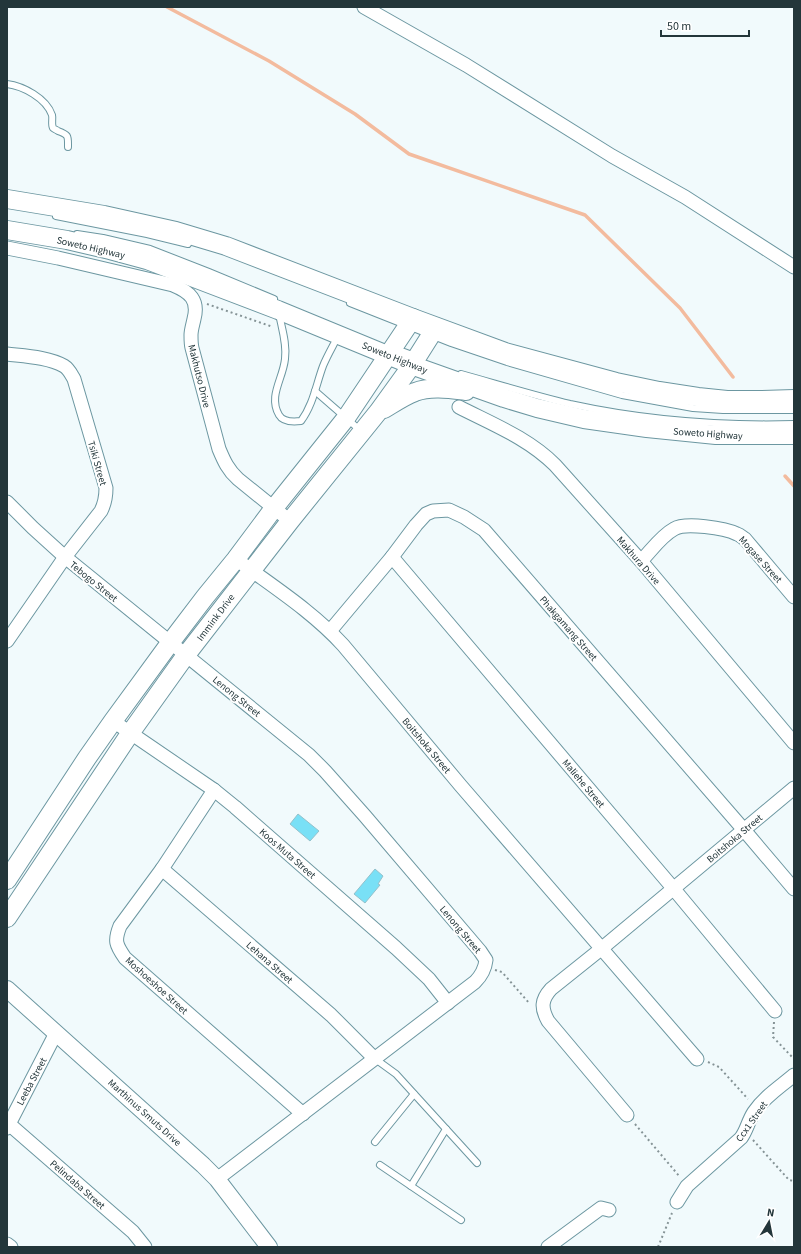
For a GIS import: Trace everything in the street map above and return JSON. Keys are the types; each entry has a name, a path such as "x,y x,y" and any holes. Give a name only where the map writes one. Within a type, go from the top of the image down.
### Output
{"main road":[{"path":"7,199 104,215 176,231 219,244 433,331 616,382 659,391 727,400 794,399"},
{"name":"Soweto Highway","path":"7,230 67,240 147,260 280,306 339,334 389,349 504,398 537,408 584,419 647,428 716,435 794,435"},
{"name":"Immink Drive","path":"7,880 113,720 274,508 346,418 389,349 410,322"},
{"name":"Immink Drive","path":"7,918 131,732 186,655 290,520 418,361 433,331"},
{"path":"378,412 416,392 428,389 452,389 504,398"}],"street":[{"path":"364,7 466,64 612,156 685,197 794,267"},
{"path":"7,248 58,258 173,285 185,290 193,299"},
{"name":"Makhutso Drive","path":"193,299 195,311 191,334 192,348 219,449 224,462 231,472 290,520"},
{"name":"Tsiki Street","path":"7,354 50,361 65,367 71,373 106,488 105,504 102,510 65,557 7,641"},
{"name":"Makhura Drive","path":"459,407 514,435 544,454 641,561 794,743"},
{"name":"Tebogo Street","path":"7,502 65,557 186,655"},
{"name":"Phakgamang Street","path":"330,631 426,514 434,511 449,510 464,517 484,530 794,889"},
{"name":"Mogase Street","path":"641,561 668,533 675,528 700,526 728,531 738,534 745,539 794,597"},
{"name":"Maliehe Street","path":"392,557 775,1010"},
{"name":"Boitshoka Street","path":"236,559 330,631 343,645 461,786 697,1059"},
{"name":"Lenong Street","path":"186,655 309,755 325,771 480,951 486,960 480,977 475,982 217,1179"},
{"name":"Koos Muta Street","path":"113,720 214,790 235,807 396,948 429,979 448,1003"},
{"name":"Boitshoka Street","path":"543,1006 546,994 551,989 794,788"},
{"name":"Moshoeshoe Street","path":"214,790 162,870 120,926 116,942 119,950 125,958 303,1114"},
{"name":"Lehana Street","path":"162,870 331,1015 374,1058"},
{"name":"Marthinus Smuts Drive","path":"7,989 183,1145 217,1179 269,1247"},
{"path":"543,1006 548,1021 628,1115"},
{"name":"Leeba Street","path":"8,1126 56,1033"},
{"name":"Ccx1 Street","path":"676,1202 687,1186 734,1145 746,1132 753,1114 763,1101 794,1075"},
{"name":"Pelindaba Street","path":"8,1126 133,1232 145,1247"},
{"path":"548,1247 601,1208 609,1210"},
{"path":"7,1244 11,1247"}],"lane":[{"path":"7,84 29,91 43,103 52,114 54,129 67,134 68,147"},
{"path":"51,215 191,244"},
{"name":"Soweto Highway","path":"69,232 150,249 209,272 280,306"},
{"path":"346,302 410,322"},
{"path":"280,306 286,346 285,361 274,400 275,409 280,418 293,422 301,421 315,391 323,366 339,334"},
{"path":"433,331 507,362 622,395 693,408 723,410 794,410"},
{"name":"Soweto Highway","path":"453,371 527,393 571,404 614,412 657,418 705,422 762,425 794,424"},
{"path":"315,391 362,432"},
{"path":"374,1058 396,1074 477,1163"},
{"path":"375,1142 414,1094"},
{"path":"411,1186 446,1129"},
{"path":"380,1165 461,1220"}],"path":[{"path":"193,299 283,330"},
{"path":"485,966 502,972 529,1003 543,1006"},
{"path":"775,1010 773,1037 794,1059"},
{"path":"697,1059 719,1067 757,1108"},
{"path":"628,1115 687,1186"},
{"path":"746,1132 789,1180 794,1181"},
{"path":"658,1247 676,1202"}],"building":[{"path":"298,814 319,831 310,841 290,824"},
{"path":"375,869 383,876 378,884 380,885 365,903 354,894"}],"waterway":[{"path":"167,7 269,61 355,114 409,154 585,215 680,308 733,377"},
{"path":"785,476 794,486"}]}
